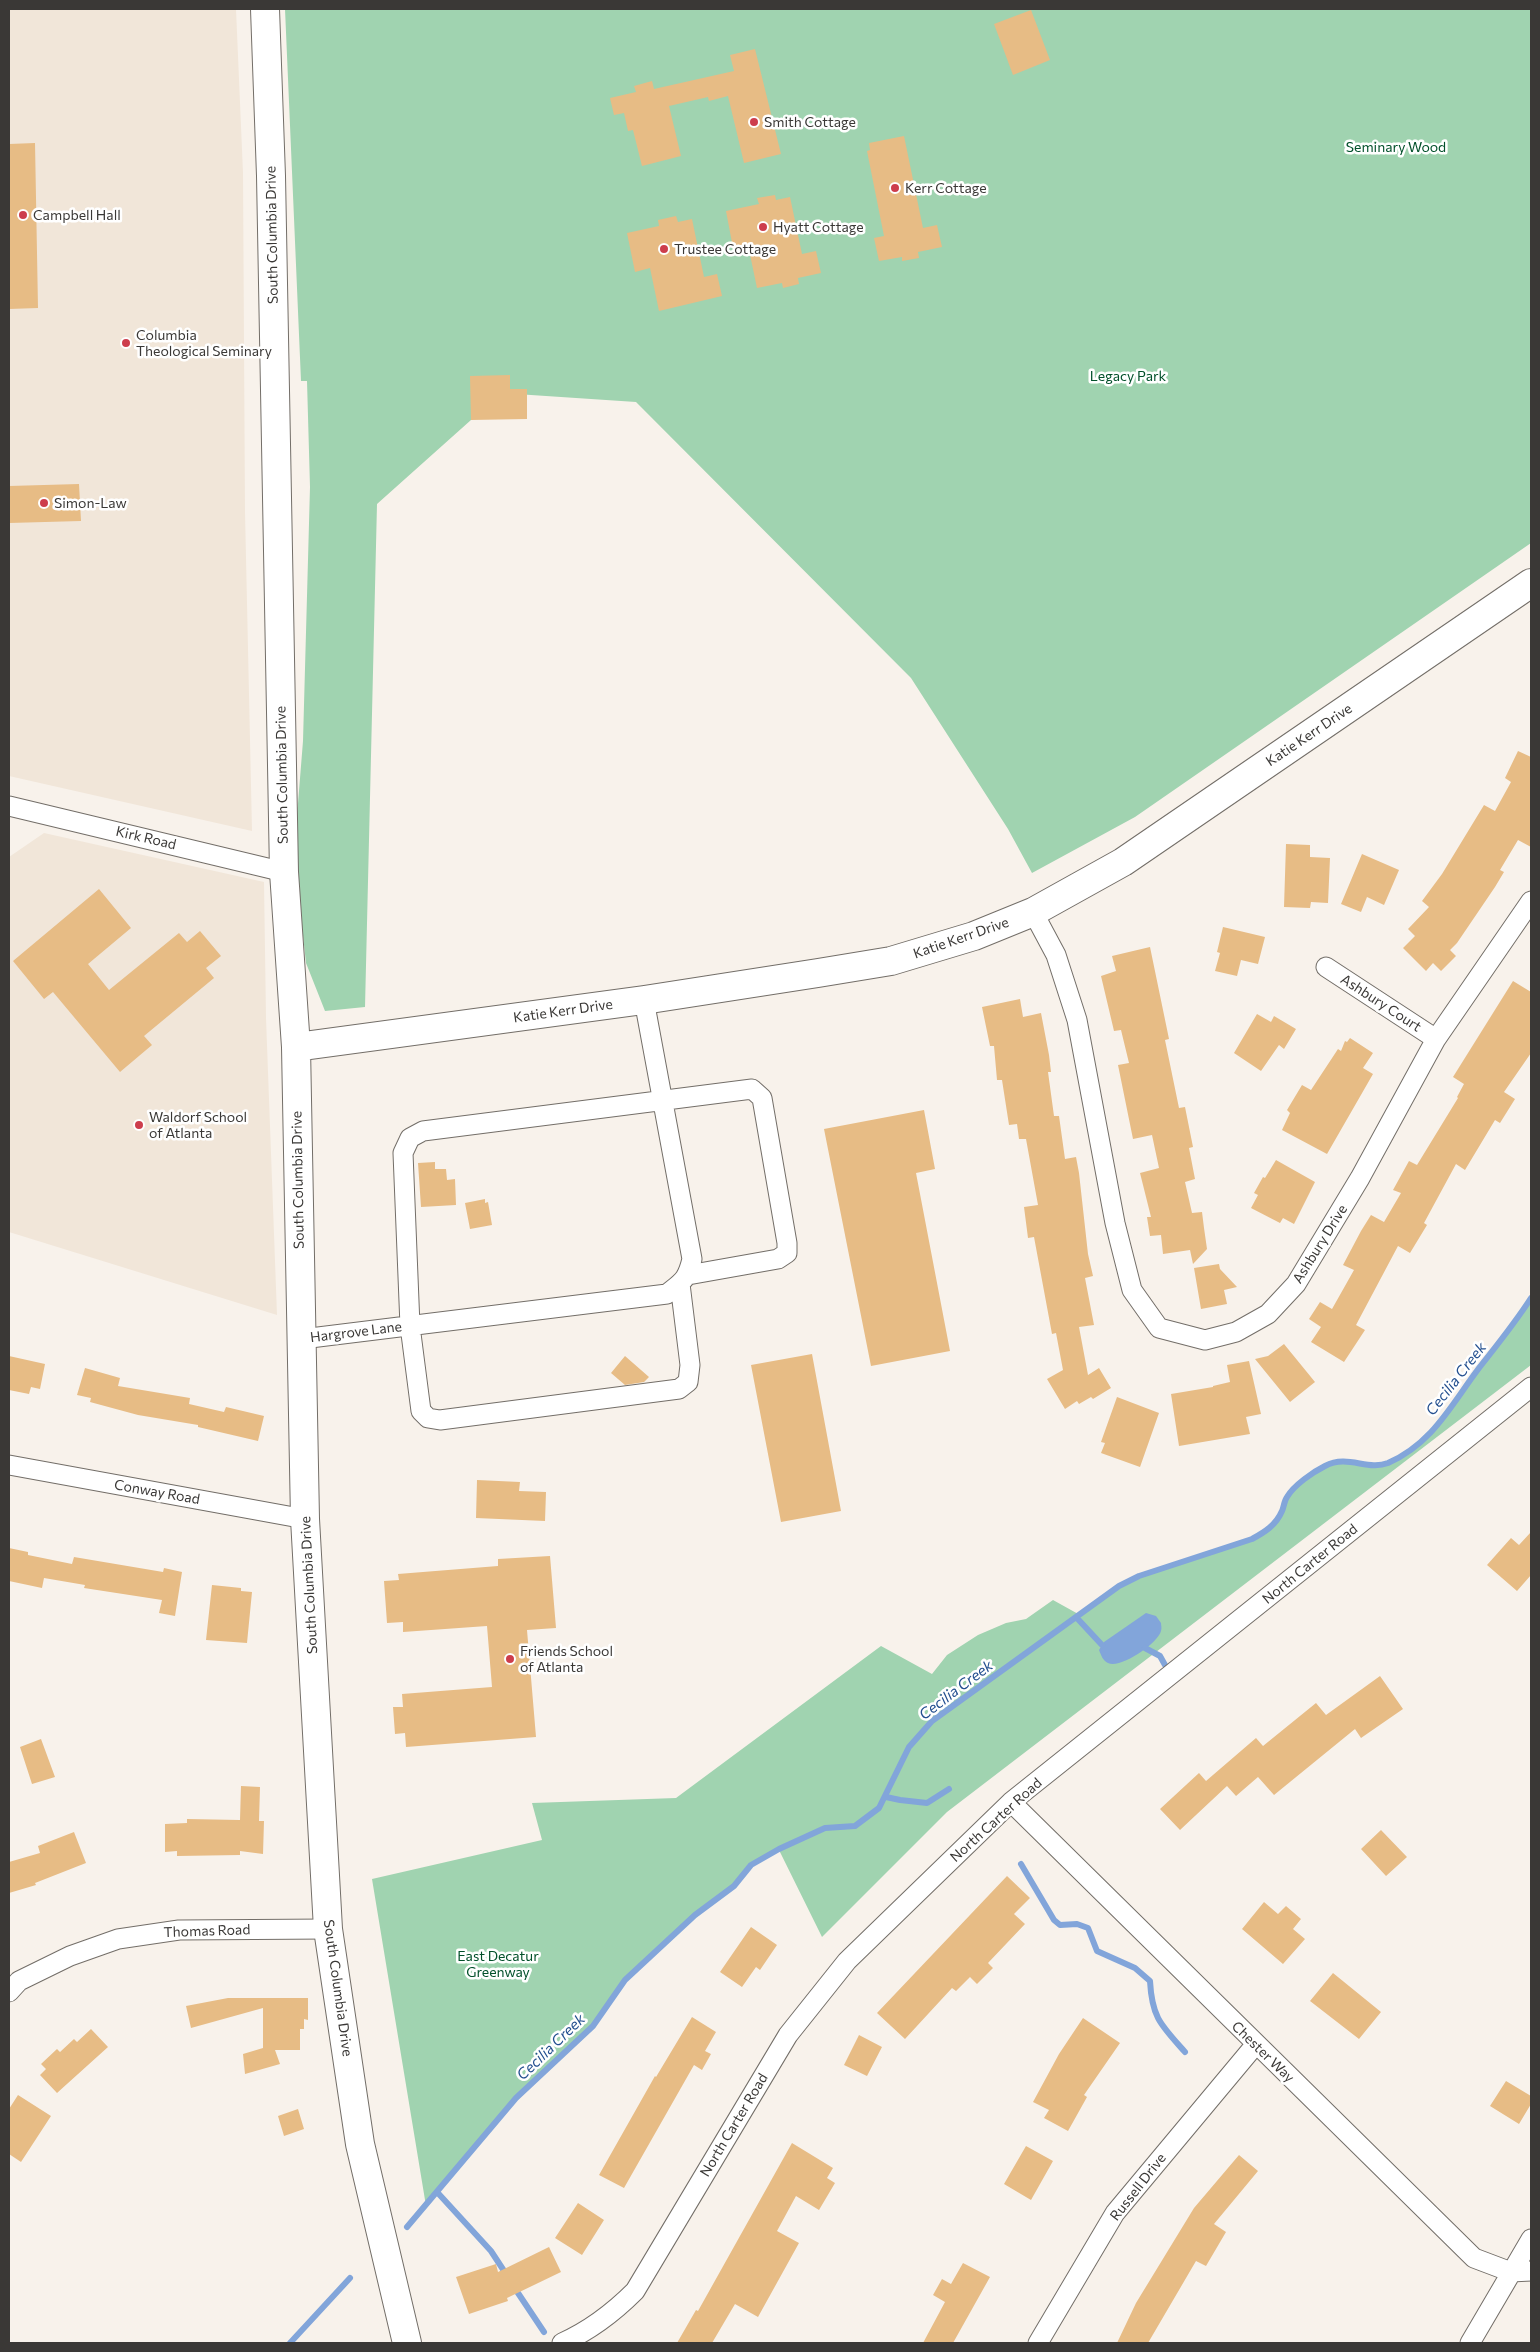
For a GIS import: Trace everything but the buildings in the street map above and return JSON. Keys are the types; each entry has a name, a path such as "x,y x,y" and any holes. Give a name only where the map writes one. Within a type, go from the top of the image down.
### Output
{"main road":[{"name":"South Columbia Drive","path":"265,9 271,176 284,872 296,1047 305,1519 328,1929 360,2144 407,2343"},
{"name":"Katie Kerr Drive","path":"296,1047 644,1000 891,961 974,936 1033,912 1123,862 1531,583"}],"street":[{"name":"Kirk Road","path":"9,806 284,872"},
{"name":"Ashbury Drive","path":"1033,912 1056,955 1077,1020 1115,1223 1132,1290 1159,1328 1205,1340 1236,1332 1268,1314 1301,1276 1360,1178 1436,1039 1531,902"},
{"name":"Ashbury Court","path":"1326,966 1436,1039"},
{"path":"644,1000 664,1100 692,1259 684,1280 690,1365 688,1382 679,1389 440,1420 428,1418 421,1411 410,1326 403,1153 410,1138 423,1131 664,1100"},
{"name":"Hargrove Lane","path":"302,1339 667,1294 684,1280 778,1259 787,1253 787,1243 762,1098 752,1089 664,1100"},
{"name":"North Carter Road","path":"562,2343 587,2332 612,2314 635,2291 788,2035 848,1961 1011,1802 1531,1387"},
{"name":"Conway Road","path":"9,1465 305,1519"},
{"name":"Chester Way","path":"1011,1802 1474,2258 1511,2272 1531,2271"},
{"name":"Thomas Road","path":"9,1992 19,1981 70,1956 118,1939 179,1930 328,1929"},
{"name":"Russell Drive","path":"1038,2343 1115,2213 1256,2044"},
{"path":"1470,2343 1531,2239"}],"shaded area":[{"name":"Columbia Theological Seminary","path":"9,9 236,9 243,173 245,512 252,831 9,776"},
{"name":"Waldorf School of Atlanta","path":"44,833 264,882 266,1018 277,1315 9,1232 9,857"}],"green space":[{"name":"Legacy Park","path":"285,9 1531,9 1531,543 1135,817 1032,873 1008,829 911,678 636,402 471,391 471,420 377,504 365,1007 325,1011 306,963 294,853 303,741 310,487 307,381 301,381"},
{"name":"East Decatur Greenway","path":"1531,1298 1531,1365 947,1812 822,1937 779,1850 751,1865 734,1886 695,1915 625,1980 593,2026 516,2098 426,2206 372,1879 542,1840 532,1803 676,1798 881,1646 932,1674 947,1655 978,1635 1006,1623 1026,1619 1053,1600 1080,1615 1119,1586 1139,1576 1252,1539 1266,1531 1277,1520 1290,1493 1322,1468 1339,1461 1380,1465 1404,1455 1417,1445 1440,1422"}],"water":[{"path":"1146,1613 1156,1616 1161,1623 1161,1630 1153,1642 1130,1659 1114,1664 1105,1661 1099,1650 1104,1642"}],"waterway":[{"name":"Cecilia Creek","path":"407,2227 516,2098 593,2026 625,1980 695,1915 734,1886 751,1865 779,1849 825,1828 855,1826 879,1808 909,1747 932,1721 1119,1586 1139,1576 1252,1539 1270,1528 1277,1520 1290,1492 1310,1475 1325,1466 1342,1462 1380,1465 1404,1455 1440,1422 1531,1298"},
{"path":"1076,1617 1102,1645"},
{"path":"1145,1648 1160,1656 1165,1665"},
{"path":"886,1797 927,1803 949,1789"},
{"path":"1021,1864 1054,1920 1060,1925 1077,1924 1088,1928 1097,1951 1135,1968 1150,1981 1153,2004 1159,2020 1185,2052"},
{"path":"437,2192 491,2251 508,2277"},
{"name":"Cecilia Creek","path":"290,2343 350,2278"},
{"path":"514,2287 544,2332"}],"place":[{"name":"Smith Cottage","path":"754,122"},
{"name":"Kerr Cottage","path":"895,188"},
{"name":"Campbell Hall","path":"23,215"},
{"name":"Hyatt Cottage","path":"763,227"},
{"name":"Trustee Cottage","path":"664,249"},
{"name":"Columbia Theological Seminary","path":"126,343"},
{"name":"Simon-Law","path":"44,503"},
{"name":"Waldorf School of Atlanta","path":"139,1125"},
{"name":"Friends School of Atlanta","path":"510,1659"}],"park label":[{"name":"Seminary Wood","path":"1396,147"}]}
